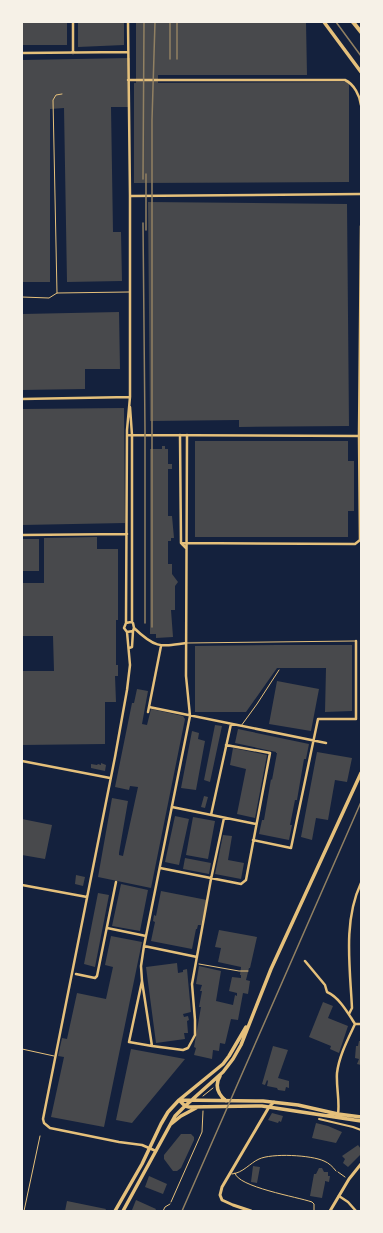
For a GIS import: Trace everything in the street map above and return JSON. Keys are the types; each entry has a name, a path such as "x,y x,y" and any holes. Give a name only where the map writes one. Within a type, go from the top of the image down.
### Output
{"highway":[{"path":"353,22 361,32"}],"main road":[{"path":"324,22 361,72"},
{"path":"226,1101 218,1093 218,1080 241,1045 277,955 361,773"},
{"path":"115,1211 168,1112 179,1100 222,1064 229,1056 249,1023"},
{"path":"123,1211 175,1116 191,1100 224,1072"},
{"path":"179,1100 252,1100 274,1102 361,1117"},
{"path":"179,1100 185,1106 197,1108 251,1106 269,1107 361,1122"},
{"path":"168,1128 181,1116 197,1108"}],"street":[{"path":"73,22 74,53"},
{"path":"128,22 130,196 129,399 127,435 126,623 124,628 127,632 130,653 130,671 87,897 43,1114 44,1123 50,1128 119,1142 142,1145 156,1151"},
{"path":"22,53 128,52"},
{"path":"128,80 345,80 352,84 361,105"},
{"path":"130,196 361,194"},
{"path":"181,543 355,544 360,540 361,226"},
{"path":"22,399 129,399"},
{"path":"129,399 132,435 131,622 134,626 132,647 129,648"},
{"path":"127,435 360,436"},
{"path":"180,435 181,543 186,549"},
{"path":"152,1046 141,966 190,716 186,676 186,435"},
{"path":"22,534 132,534"},
{"path":"126,623 131,622"},
{"path":"127,632 133,630"},
{"path":"133,630 161,646 186,643"},
{"path":"253,840 291,848 318,719 356,719 356,641"},
{"path":"148,712 161,646"},
{"path":"149,707 326,743"},
{"path":"211,815 231,724"},
{"path":"160,868 241,884 246,880 270,753 226,745"},
{"path":"22,761 110,778"},
{"path":"172,808 256,824"},
{"path":"142,981 130,1042 183,1050 188,1048 195,1035 192,984 211,879 224,818"},
{"path":"76,974 95,978 97,976 116,882"},
{"path":"349,1014 352,1008 349,960 352,914 361,883"},
{"path":"22,885 87,897"},
{"path":"107,928 146,936"},
{"path":"144,946 197,957"},
{"path":"305,961 325,985 327,992 332,994 349,1014 355,1024"},
{"path":"355,1024 361,1024"},
{"path":"324,1116 338,1114 337,1072 340,1058 355,1024"},
{"path":"252,1211 232,1207 222,1200 220,1192 269,1107 274,1102"},
{"path":"319,1119 361,1130"},
{"path":"330,1211 349,1179 361,1164"},
{"path":"339,1196 357,1211"}],"lane":[{"path":"58,293 53,100 56,95 62,94"},
{"path":"22,297 49,298 58,293 129,292"},
{"path":"186,643 356,641"},
{"path":"241,726 279,670"},
{"path":"22,1049 55,1056"},
{"path":"24,1211 40,1136"},
{"path":"230,1174 235,1173 259,1159 301,1156 319,1159 329,1163 336,1171"},
{"path":"235,1173 237,1178 248,1184 312,1202 314,1204 314,1211"},
{"path":"163,1211 165,1207 170,1204"},
{"path":"357,1211 361,1209"}],"path":[{"path":"196,964 239,971 248,971"},
{"path":"170,1204 202,1132 203,1112"},
{"path":"336,1171 349,1179"}],"building":[{"path":"22,22 67,22 67,45 22,45"},
{"path":"78,22 124,22 124,45 78,47"},
{"path":"136,22 306,22 307,75 158,75 158,83 349,82 349,182 134,183 134,83 136,83"},
{"path":"130,58 130,107 111,107 113,232 121,232 122,281 67,282 64,108 50,109 50,282 22,282 22,60"},
{"path":"148,202 347,204 349,426 239,427 239,420 150,421"},
{"path":"119,312 120,369 85,369 85,389 22,390 22,314"},
{"path":"124,408 125,523 22,525 22,409"},
{"path":"195,441 348,441 348,461 354,461 354,511 348,511 348,537 195,537"},
{"path":"162,446 165,446 165,449 168,449 168,464 172,464 172,469 168,469 168,516 172,516 174,538 171,538 171,541 168,541 168,564 172,564 172,574 178,582 175,586 175,610 171,610 173,637 156,638 156,634 150,634 150,449 162,449"},
{"path":"97,537 97,549 118,549 118,620 116,620 116,665 118,665 118,676 115,676 116,702 105,702 105,744 22,745 22,671 54,671 53,636 22,636 22,583 44,583 44,538"},
{"path":"22,539 39,539 39,571 22,571"},
{"path":"352,645 352,711 325,712 326,668 277,668 246,712 195,712 195,646"},
{"path":"277,681 319,689 311,731 269,724"},
{"path":"137,689 148,691 142,724 147,725 151,709 183,716 185,719 151,888 98,877 112,798 128,801 119,853 119,855 123,856 138,787 130,786 129,790 115,787 132,703 134,703"},
{"path":"215,725 222,726 210,782 204,780"},
{"path":"238,729 309,744 306,759 304,759 297,800 295,800 290,825 292,825 289,840 259,834 262,820 264,820 277,753 235,743"},
{"path":"192,731 199,733 198,739 205,741 196,790 181,788"},
{"path":"233,748 267,755 255,818 237,814 246,769 230,765"},
{"path":"317,752 352,758 347,782 335,780 328,820 316,818 312,840 301,837"},
{"path":"101,763 106,765 105,771 91,768 91,764 101,765"},
{"path":"204,796 208,797 205,808 201,807"},
{"path":"175,816 189,819 179,865 165,862"},
{"path":"193,817 215,821 208,859 186,855"},
{"path":"22,819 52,825 45,859 22,855"},
{"path":"223,835 232,836 228,860 244,863 241,879 215,874"},
{"path":"185,858 211,863 209,874 183,869"},
{"path":"76,875 85,877 83,886 75,884"},
{"path":"121,884 148,890 140,931 112,926"},
{"path":"161,891 207,900 201,925 198,925 196,929 192,949 151,941 155,922 153,921 154,915 156,916"},
{"path":"98,893 109,895 95,967 84,964"},
{"path":"219,930 257,937 246,980 250,981 248,994 243,993 238,1020 231,1019 225,1044 220,1043 219,1051 213,1050 212,1059 194,1055 202,991 200,991 202,985 196,984 199,966 221,971 216,1001 233,1005 235,995 237,996 237,993 229,991 232,977 241,978 241,967 218,962 221,948 215,947"},
{"path":"111,936 142,942 104,1127 51,1117 64,1057 58,1056 62,1038 67,1039 77,993 106,999 113,967 105,965"},
{"path":"177,963 178,973 187,969 191,1012 183,1014 184,1017 188,1016 188,1033 184,1033 185,1039 156,1043 146,967"},
{"path":"323,1002 333,1006 328,1018 348,1026 339,1053 330,1049 331,1046 309,1037"},
{"path":"359,1041 361,1041 361,1065 357,1064 359,1059 355,1058 356,1046 358,1046"},
{"path":"273,1046 288,1050 278,1078 289,1081 289,1088 286,1087 285,1091 267,1086 267,1080 265,1085 262,1084"},
{"path":"131,1049 185,1059 132,1123 116,1120"},
{"path":"272,1113 283,1116 281,1122 279,1121 278,1123 268,1120"},
{"path":"316,1123 342,1132 336,1143 312,1138"},
{"path":"181,1134 191,1134 194,1137 194,1140 181,1168 177,1171 173,1171 164,1159 164,1155"},
{"path":"358,1145 361,1149 361,1154 348,1167 343,1163 345,1159 342,1156"},
{"path":"253,1166 260,1167 257,1183 251,1182"},
{"path":"319,1168 322,1168 324,1172 328,1172 328,1176 330,1176 329,1182 325,1181 322,1198 310,1196 314,1174 316,1174"},
{"path":"149,1176 167,1184 163,1194 145,1187"},
{"path":"136,1200 156,1209 155,1211 132,1210"},
{"path":"67,1201 106,1209 105,1211 65,1211"}],"railway":[{"path":"143,179 144,22"},
{"path":"152,627 152,120 155,22"},
{"path":"170,22 170,59"},
{"path":"177,22 177,59"},
{"path":"336,22 361,56"},
{"path":"146,174 146,230"},
{"path":"143,223 145,623"},
{"path":"182,1211 361,802"}]}
